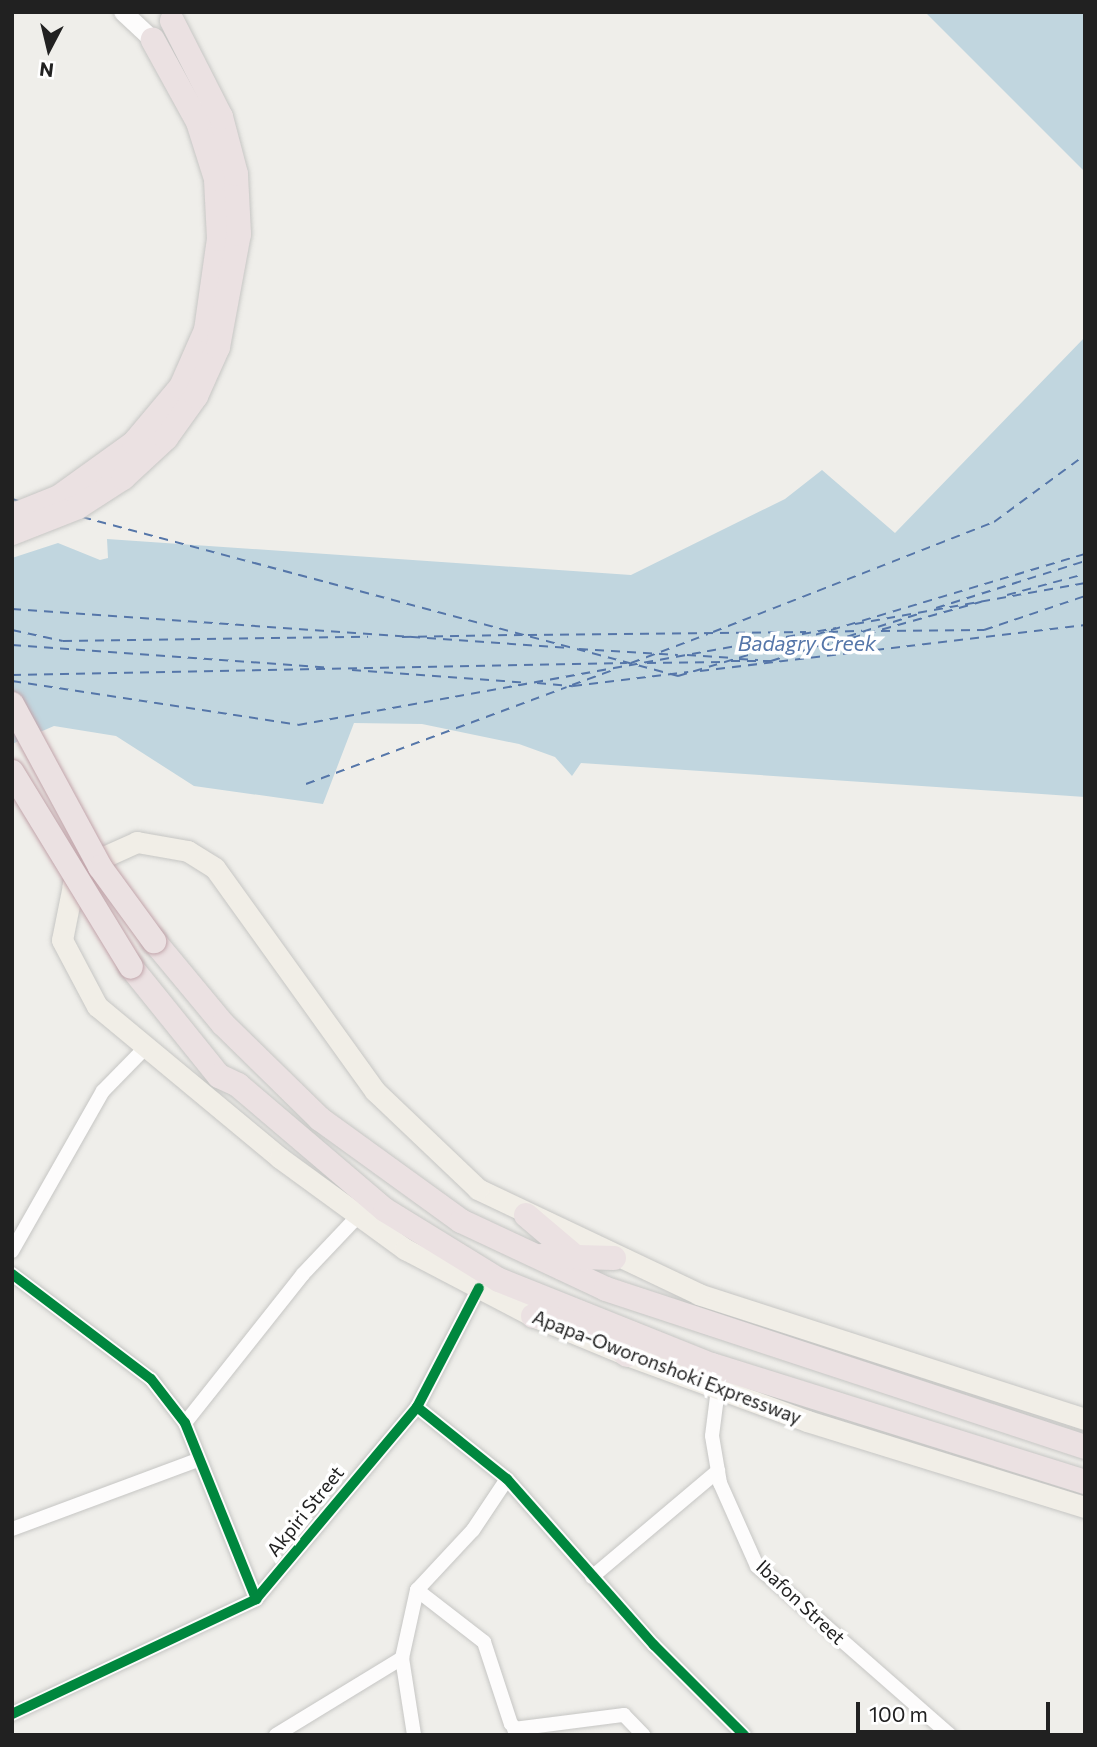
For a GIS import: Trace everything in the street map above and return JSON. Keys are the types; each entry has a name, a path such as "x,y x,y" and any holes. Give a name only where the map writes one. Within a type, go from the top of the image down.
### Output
{"highway":[{"path":"12,533 78,507 123,478 166,438 196,396 218,347 239,234 236,174 217,106 169,17"},
{"path":"12,516 59,497 134,443 181,387 206,330 219,239 216,178 198,122 153,40"},
{"path":"12,704 100,867 154,941 223,1024 320,1119 400,1181 505,1244 606,1289 1085,1447"},
{"name":"Apapa-Oworonshoki Expressway","path":"12,772 131,967 219,1076 238,1085 317,1157 418,1233 540,1308 630,1345 1085,1482"},
{"path":"526,1215 575,1256 606,1289"},
{"path":"505,1244 540,1256 614,1258"},
{"path":"540,1308 593,1325 630,1345"}],"main road":[{"name":"Apapa-Oworonshoki Expressway","path":"540,1308 479,1288 358,1216 144,1049 79,982 62,940 63,915 81,872 117,849 158,842 215,868 375,1091 429,1149 478,1189 614,1258 773,1319 1085,1419"},
{"name":"Apapa-Oworonshoki Expressway","path":"630,1345 718,1389 1085,1507"}],"street":[{"path":"123,12 153,40"},
{"path":"12,1251 103,1091 144,1049"},
{"path":"185,1423 303,1274 358,1216"},
{"path":"12,1274 151,1379 185,1423 195,1461 256,1599"},
{"name":"Akpiri Street","path":"12,1714 104,1666 256,1599 417,1407 479,1288"},
{"name":"Ibafon Street","path":"718,1389 712,1416 718,1471 757,1566 950,1735"},
{"path":"417,1407 507,1479 592,1577 744,1735"},
{"path":"12,1529 195,1461"},
{"path":"592,1577 718,1471"},
{"path":"414,1735 402,1658 417,1590 473,1530 507,1479"},
{"path":"417,1590 484,1642 518,1732 624,1715 643,1735"},
{"path":"276,1735 402,1658"}],"water":[{"path":"925,12 1085,12 1085,172"},
{"name":"Badagry Creek","path":"1085,337 1085,797 581,763 572,776 555,757 519,744 422,724 354,723 323,804 194,786 116,736 54,726 12,744 12,558 58,543 100,560 108,558 107,539 631,575 785,499 822,470 895,533"}],"ferry route":[{"path":"713,632 994,522 1085,455"},
{"path":"12,499 19,501"},
{"path":"82,517 678,676 1085,554"},
{"path":"936,608 1085,561"},
{"path":"1007,595 1085,574"},
{"path":"855,624 1085,583"},
{"path":"881,631 984,630 1085,596"},
{"path":"805,651 981,602"},
{"path":"12,609 570,648"},
{"path":"731,661 771,661 921,613"},
{"path":"700,671 1085,625"},
{"path":"12,681 298,725 836,628"},
{"path":"12,630 63,641 368,637"},
{"path":"829,632 862,631"},
{"path":"528,635 806,632"},
{"path":"631,663 708,634"},
{"path":"402,637 522,635"},
{"path":"12,645 329,668"},
{"path":"579,649 678,655"},
{"path":"687,655 734,658"},
{"path":"739,659 758,660"},
{"path":"647,663 725,662"},
{"path":"12,675 627,663"},
{"path":"572,685 616,669"},
{"path":"352,670 527,683"},
{"path":"537,683 573,686 688,672"},
{"path":"306,784 567,687"}],"cycle path":[{"path":"12,1274 151,1379 185,1423 256,1599"},
{"path":"12,1714 256,1599 417,1407 479,1288"},
{"path":"417,1407 507,1479 654,1645 744,1735"}]}
